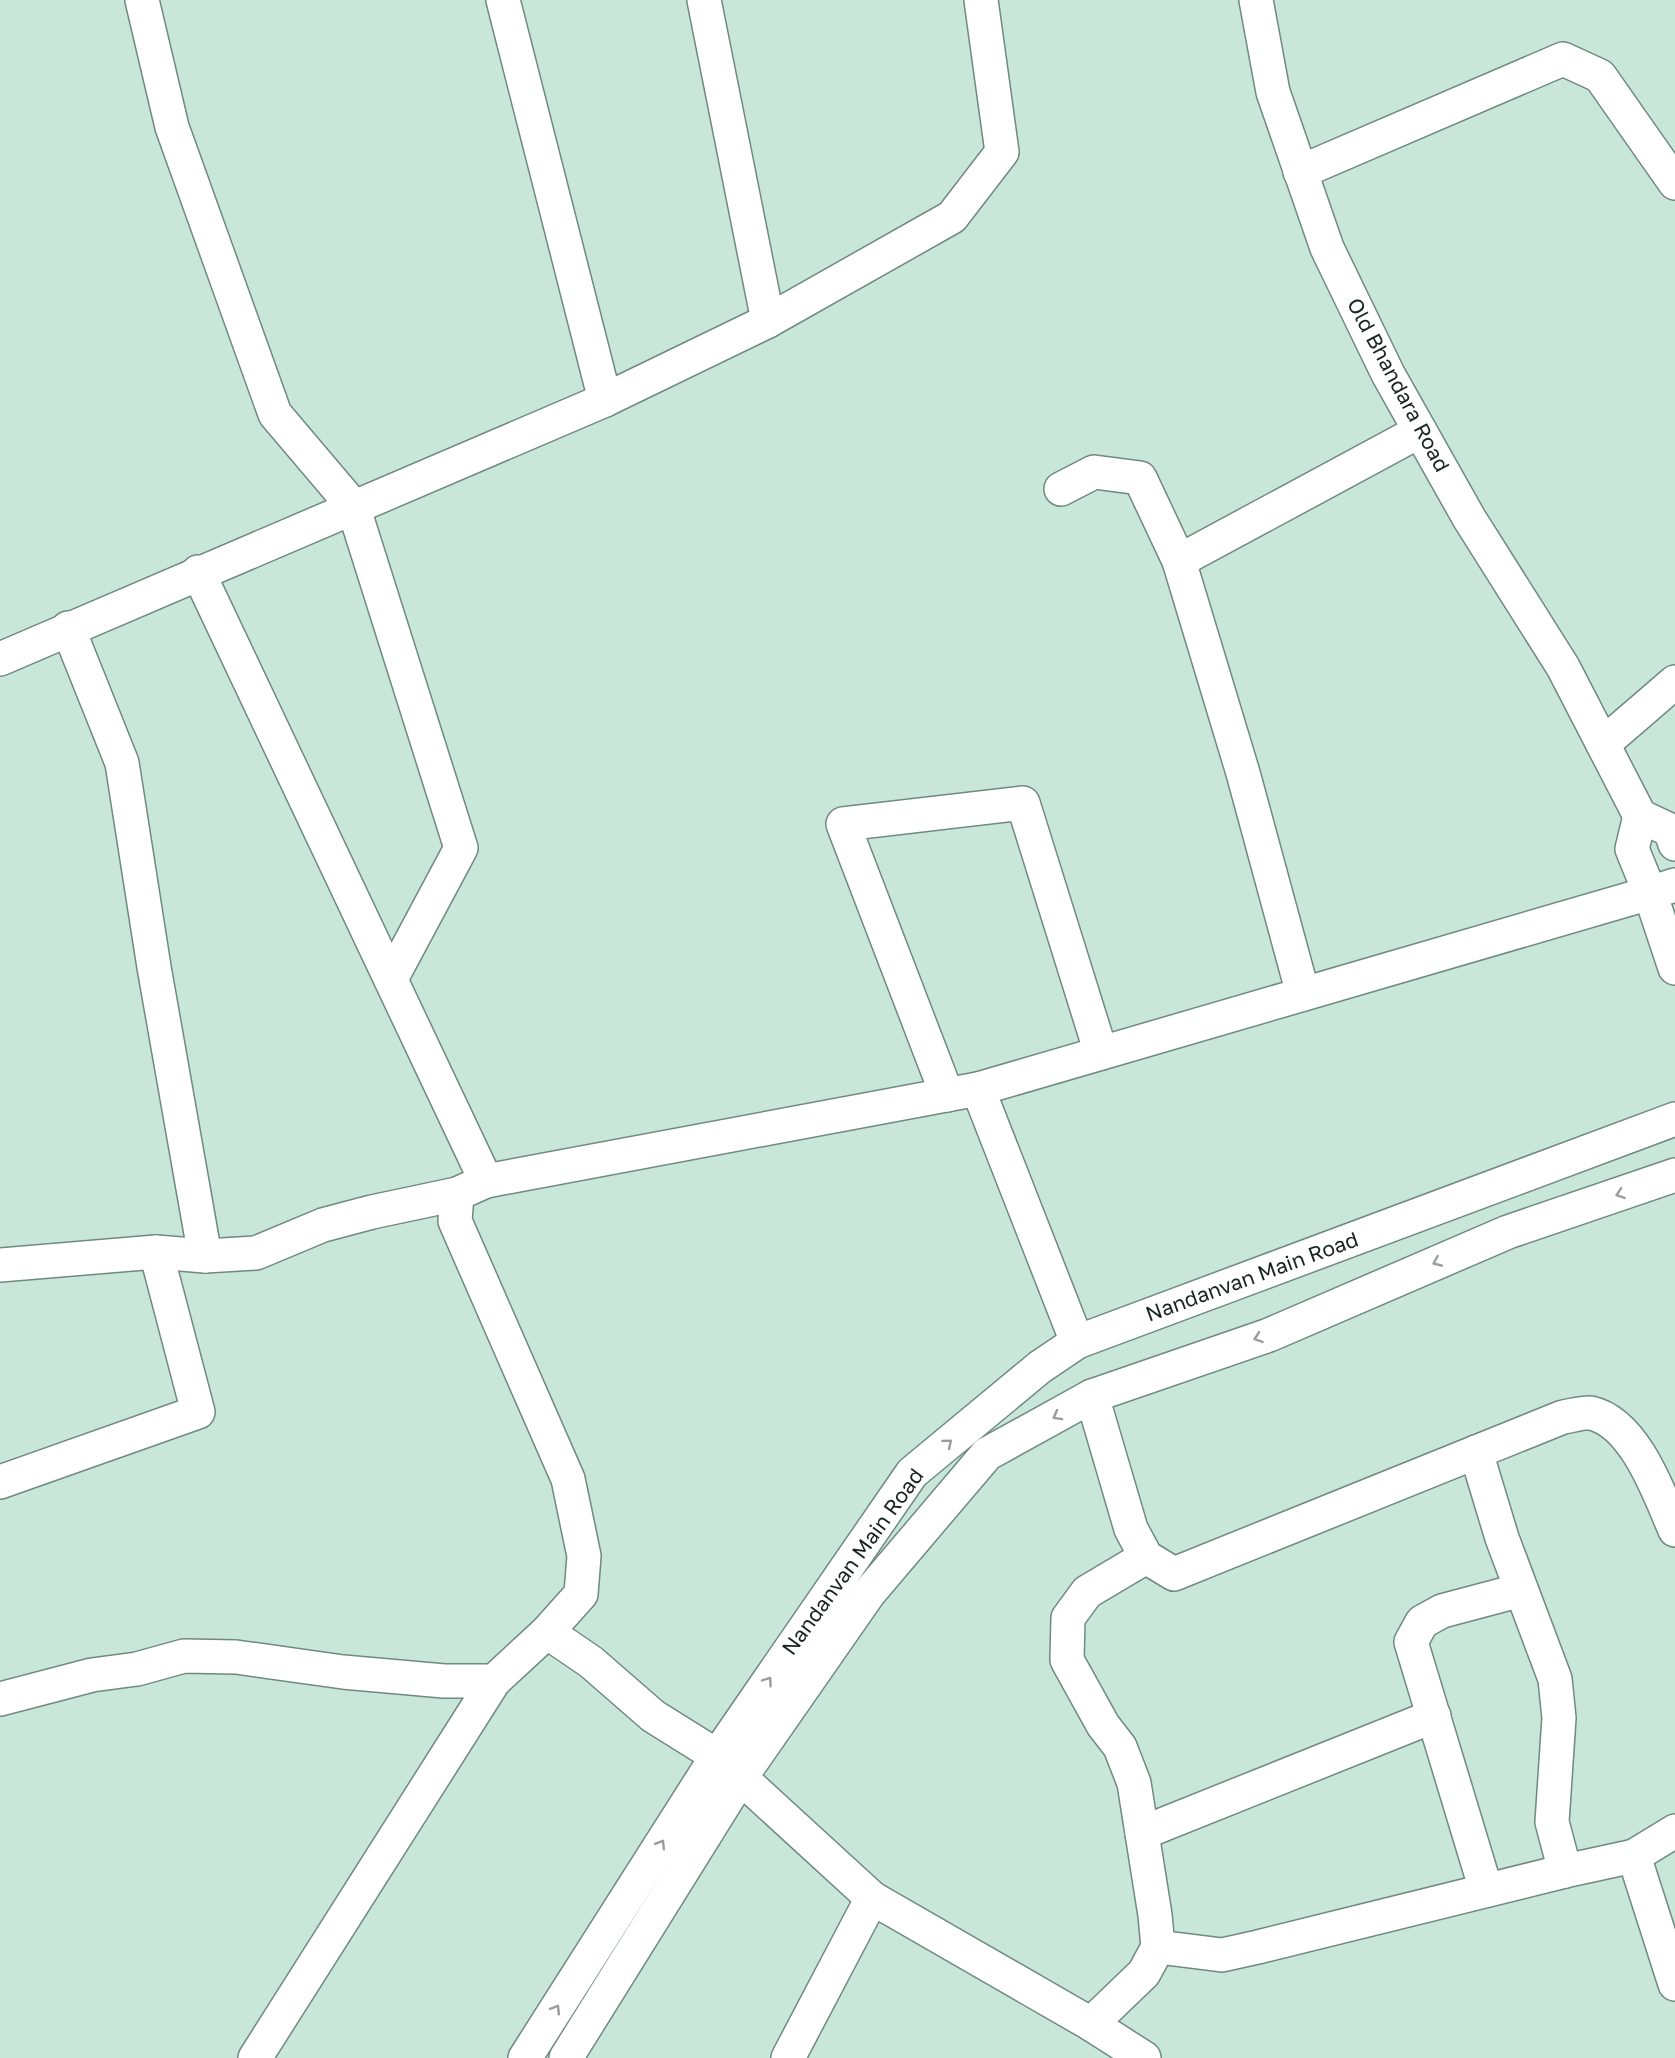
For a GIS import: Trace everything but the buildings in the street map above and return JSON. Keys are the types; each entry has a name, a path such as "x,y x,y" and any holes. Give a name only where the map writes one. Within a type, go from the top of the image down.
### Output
{"main road":[{"path":"142,0 172,127 275,414 353,506 461,848 391,979"},
{"path":"503,0 605,400"},
{"path":"704,0 768,321"},
{"path":"0,659 198,572 605,400 768,321 952,217 1002,152 981,0"},
{"name":"Old Bhandara Road","path":"1256,0 1273,92 1327,248 1388,374 1469,518 1563,667 1640,816"},
{"path":"1300,171 1563,59 1600,76 1675,183"},
{"path":"1179,561 1420,431"},
{"path":"1060,489 1094,472 1140,478 1179,561 1244,773 1303,994"},
{"path":"198,572 486,1181"},
{"path":"68,628 122,763 154,967 205,1256"},
{"path":"1603,744 1675,682"},
{"path":"1077,1342 962,1092 843,824 1023,803 1101,1053"},
{"path":"1675,844 1670,830 1640,816 1632,849 1663,889 1675,968"},
{"path":"0,1265 156,1252 205,1256 256,1253 323,1225 457,1194 486,1181 962,1092 1663,889"},
{"name":"Nandanvan Main Road","path":"525,2058 717,1756 912,1473 1040,1367 1077,1342 1675,1119"},
{"path":"566,2058 741,1778 869,1593 987,1454 1092,1396 1269,1335 1508,1232 1675,1175"},
{"path":"255,2058 494,1681 547,1632 581,1594 584,1556 568,1479 455,1221 457,1194"},
{"path":"0,1482 198,1412 156,1252"},
{"path":"1092,1396 1131,1529 1146,1557 1174,1574 1563,1417 1589,1413 1612,1423 1637,1450 1675,1530"},
{"path":"1476,1452 1521,1590 1554,1679 1559,1718 1552,1822 1565,1871"},
{"path":"1091,2024 1144,1973 1158,1947 1134,1783 1120,1747 1103,1725 1067,1660 1068,1618 1087,1592 1146,1557"},
{"path":"1486,1890 1411,1642 1422,1622 1442,1611 1521,1590"},
{"path":"547,1632 591,1662 653,1716 717,1756 872,1898 1091,2024 1144,2058"},
{"path":"0,1699 92,1675 137,1668 184,1656 236,1657 343,1672 444,1681 494,1681"},
{"path":"1142,1833 1434,1716"},
{"path":"1158,1947 1222,1955 1634,1856 1675,1831"},
{"path":"1634,1856 1675,1984"},
{"path":"788,2058 872,1898"}]}
